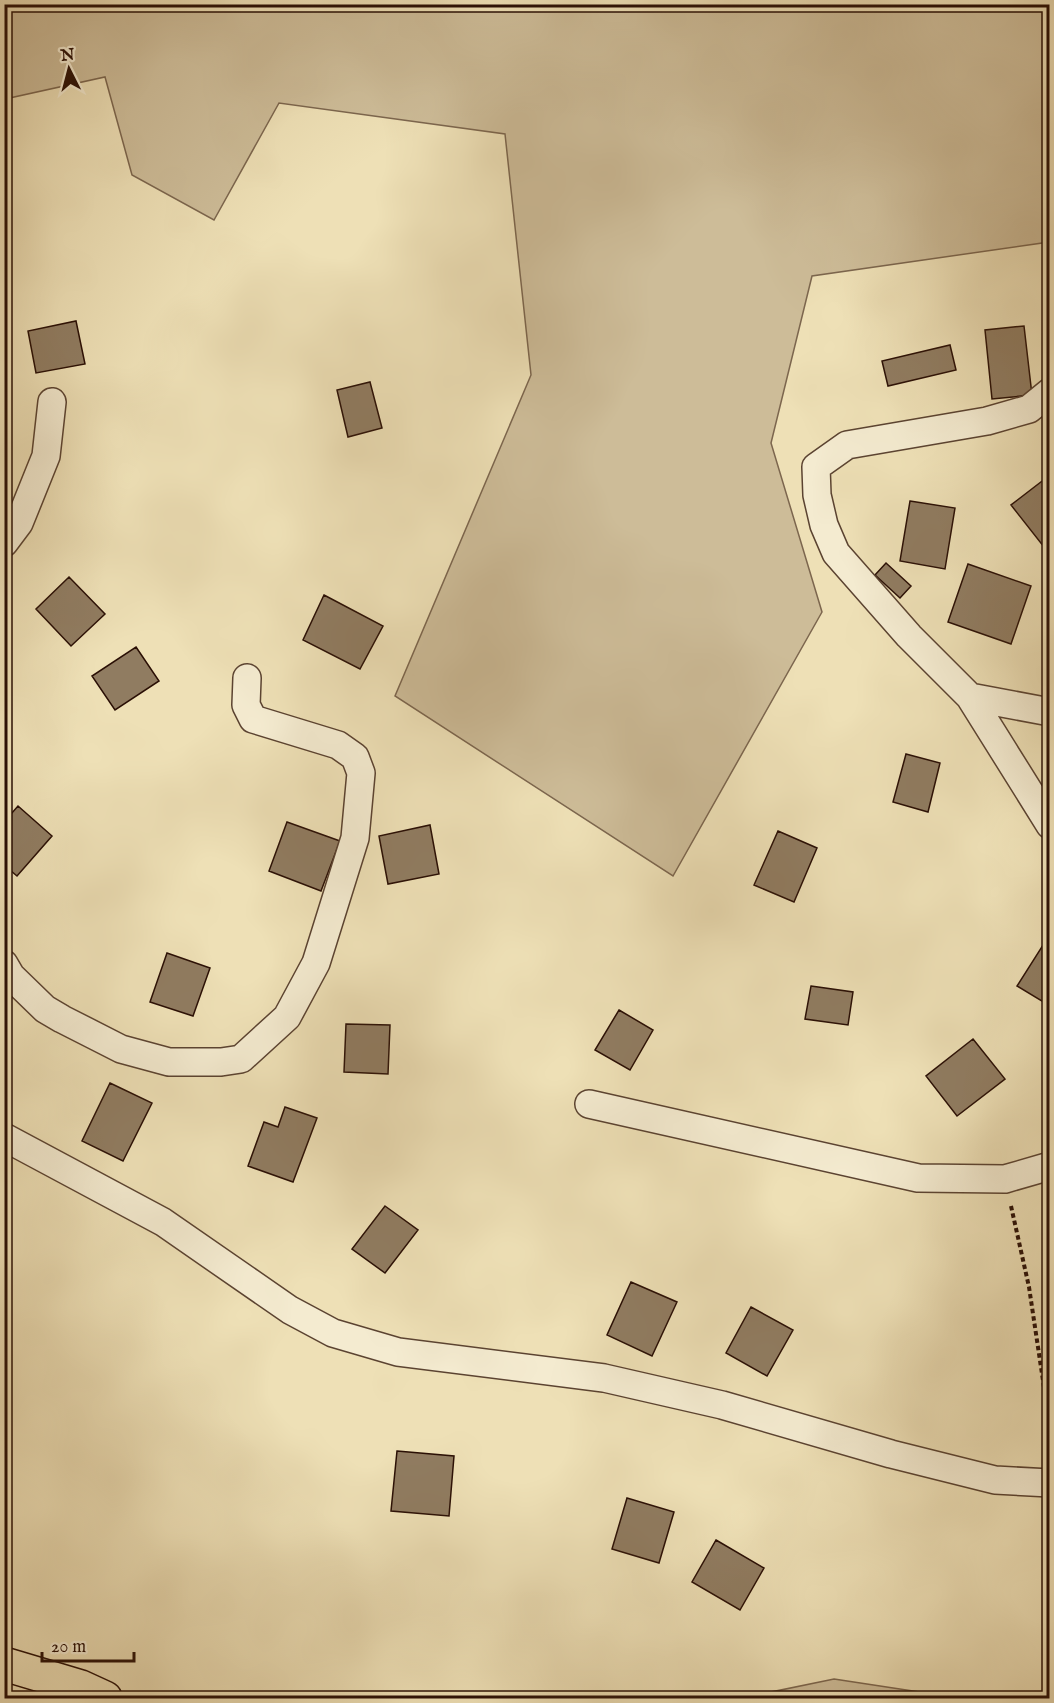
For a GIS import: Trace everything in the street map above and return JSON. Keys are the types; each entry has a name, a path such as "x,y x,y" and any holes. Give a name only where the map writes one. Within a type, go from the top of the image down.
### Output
{"main road":[{"path":"4,1664 81,1687 105,1698"}],"street":[{"path":"1050,392 1029,409 987,421 847,445 816,467 817,495 824,525 836,553 909,636 970,697 1050,825"},
{"path":"4,543 19,523 46,456 52,402"},
{"path":"7,973 45,1009 62,1019 121,1049 170,1062 221,1062 241,1059 287,1017 316,963 355,838 361,773 355,757 338,745 254,719 246,705 247,678"},
{"path":"970,697 1050,712"},
{"path":"589,1104 918,1178 1005,1179 1050,1166"},
{"path":"4,1137 163,1221 290,1310 333,1333 398,1352 604,1378 722,1405 891,1454 995,1480 1050,1483"}],"path":[{"path":"1005,1179 1029,1287 1045,1394 1050,1401"}],"shaded area":[{"path":"4,5 1049,5 1049,242 812,276 771,443 822,612 673,876 395,696 531,375 505,134 279,103 214,220 132,175 105,77 5,99"},
{"path":"834,1679 959,1698 742,1698"}],"building":[{"path":"76,321 85,364 36,373 28,331"},
{"path":"1024,326 1032,395 992,399 985,330"},
{"path":"950,345 956,370 888,386 882,361"},
{"path":"370,382 382,428 348,437 337,390"},
{"path":"1050,475 1050,542 1044,547 1011,505"},
{"path":"910,501 955,508 945,569 900,561"},
{"path":"886,563 911,586 900,598 875,575"},
{"path":"968,564 1031,586 1011,644 948,622"},
{"path":"69,577 105,614 71,646 36,609"},
{"path":"324,595 383,626 360,669 303,640"},
{"path":"136,647 159,681 115,710 92,676"},
{"path":"906,754 940,763 928,812 893,802"},
{"path":"18,806 52,836 17,876 4,865 4,822"},
{"path":"287,822 340,841 321,891 269,871"},
{"path":"430,825 439,874 388,884 379,836"},
{"path":"778,831 817,848 794,902 754,885"},
{"path":"1050,934 1050,1006 1017,986"},
{"path":"167,953 210,968 193,1016 150,1002"},
{"path":"811,986 853,992 848,1025 805,1019"},
{"path":"619,1010 653,1030 630,1070 595,1050"},
{"path":"346,1024 390,1025 388,1074 344,1072"},
{"path":"973,1039 1005,1079 957,1116 926,1076"},
{"path":"110,1083 152,1103 123,1161 82,1141"},
{"path":"285,1107 317,1118 293,1182 248,1166 264,1122 278,1127"},
{"path":"385,1206 418,1230 385,1273 352,1249"},
{"path":"631,1282 677,1302 652,1356 607,1335"},
{"path":"751,1307 793,1330 767,1376 726,1353"},
{"path":"397,1451 454,1456 449,1516 391,1511"},
{"path":"627,1498 674,1512 659,1563 612,1549"},
{"path":"716,1540 764,1568 740,1610 692,1582"}]}
